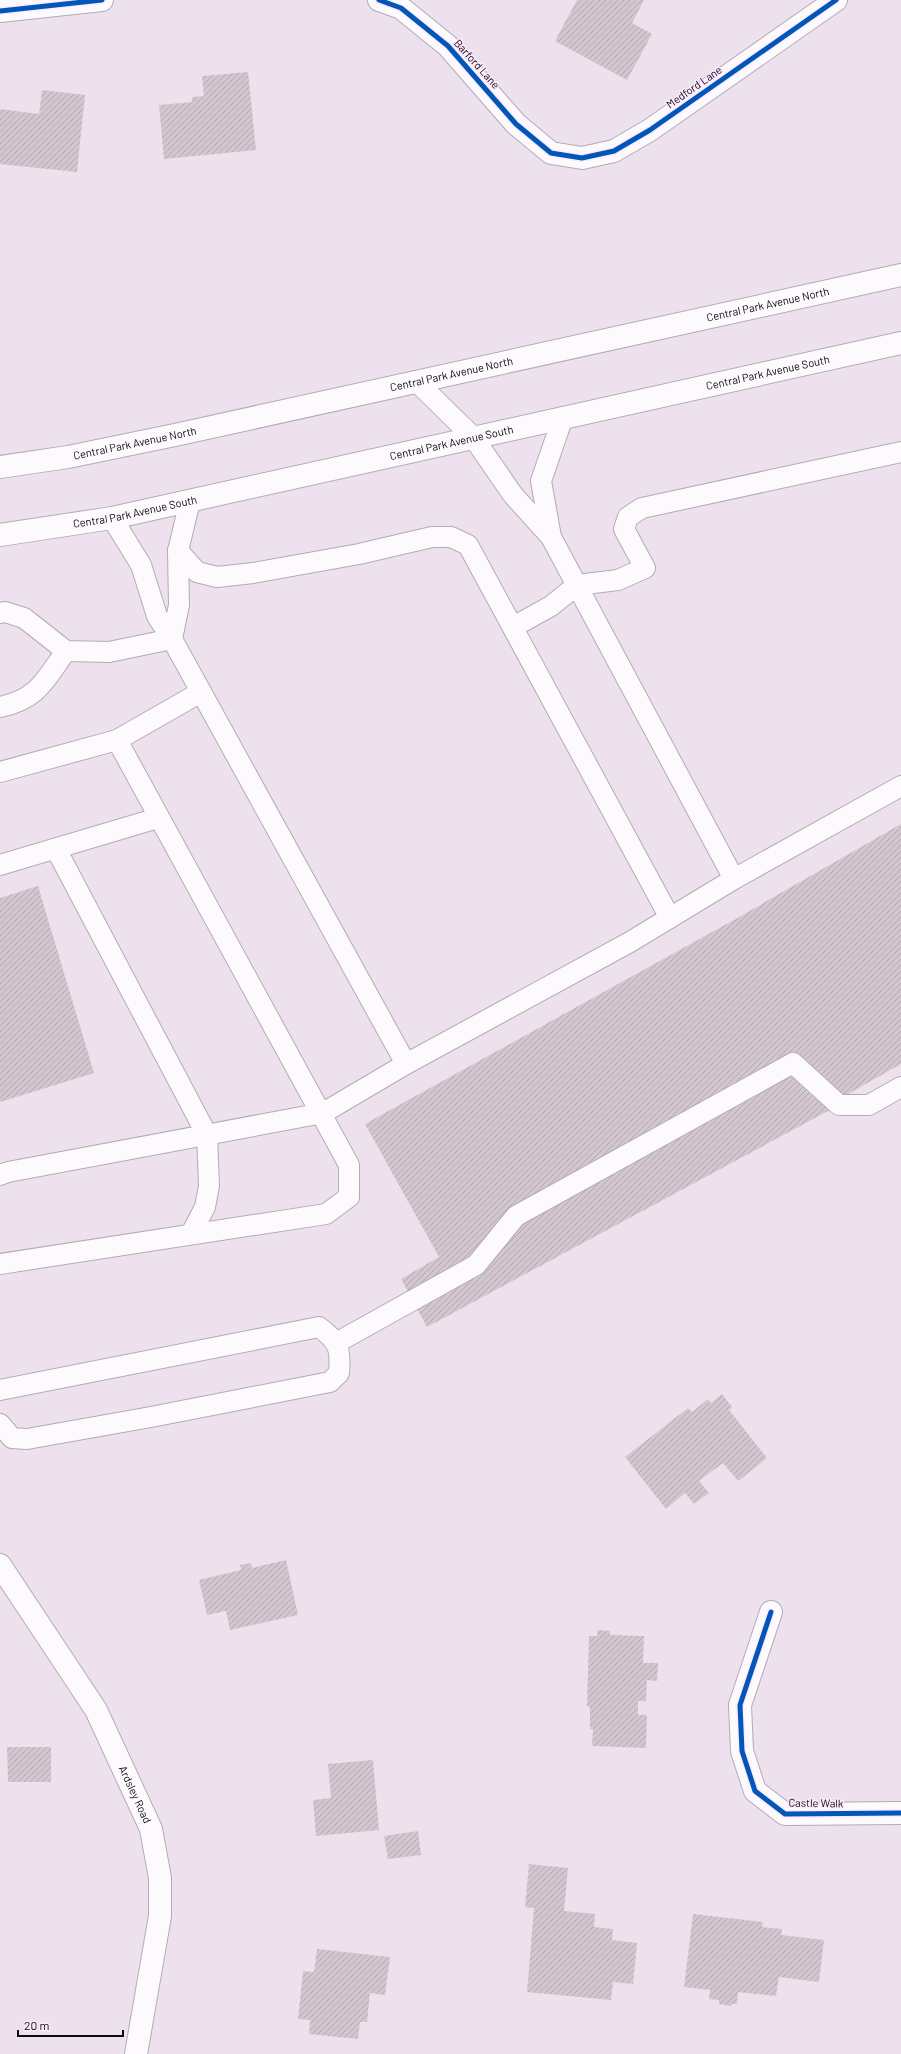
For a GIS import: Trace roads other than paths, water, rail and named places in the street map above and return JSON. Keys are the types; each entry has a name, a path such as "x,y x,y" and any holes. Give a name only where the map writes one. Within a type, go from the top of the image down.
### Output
{"main road":[{"path":"0,10 102,0"},
{"name":"Barford Lane","path":"379,0 401,8 448,46 516,124 551,153"},
{"name":"Medford Lane","path":"551,153 582,158 614,151 650,130 836,0"},
{"name":"Central Park Avenue North","path":"0,467 68,457 175,435 901,275"},
{"name":"Central Park Avenue South","path":"0,535 112,518 564,417 899,346"},
{"name":"Ardsley Road","path":"0,1565 96,1710 151,1828 160,1878 160,1916 136,2054"},
{"name":"Castle Walk","path":"771,1612 740,1705 742,1751 755,1790 785,1814 901,1813"}],"lane":[{"path":"416,381 473,437 512,495 551,537 734,879"},
{"path":"551,537 541,481 564,417"},
{"path":"513,627 551,606 577,585 618,580 645,568 624,529 628,517 642,508 901,452"},
{"path":"172,639 179,605 178,551 190,501"},
{"path":"112,518 141,565 157,616 172,639 406,1064"},
{"path":"178,551 197,572 216,577 253,573 359,554 432,537 452,537 468,545 670,918"},
{"path":"0,613 5,612 24,618 66,651 109,652 172,639"},
{"path":"0,707 28,698 40,688 66,651"},
{"path":"0,772 117,740 201,692"},
{"path":"0,1264 326,1214 349,1197 349,1165 322,1113 158,818 117,740"},
{"path":"0,1176 8,1172 322,1113 406,1064 630,942 734,879 901,786"},
{"path":"0,865 158,818"},
{"path":"56,849 207,1134 209,1186 205,1207 192,1234"},
{"path":"336,1343 476,1265 516,1216 793,1063 839,1105 869,1105 901,1087"},
{"path":"0,1390 319,1327 333,1338 341,1354 339,1373 330,1382 152,1417 27,1439 12,1438 0,1424"}]}
